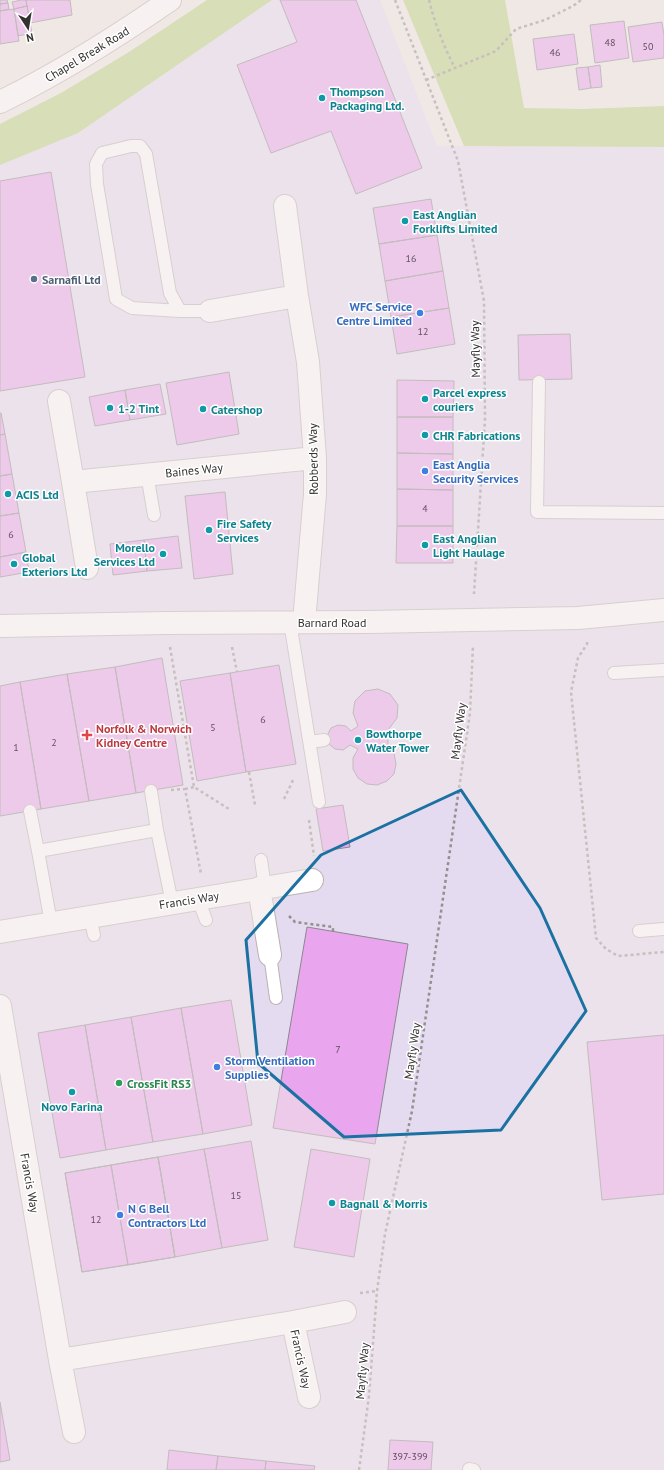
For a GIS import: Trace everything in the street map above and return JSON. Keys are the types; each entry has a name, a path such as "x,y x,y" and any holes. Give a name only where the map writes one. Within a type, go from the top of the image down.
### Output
{"street":[{"name":"Chapel Break Road","path":"0,102 31,87 74,62 117,36 170,0"},
{"name":"Robberds Way","path":"285,206 297,296 308,362 315,458 315,494 297,622"},
{"path":"210,311 297,296"},
{"path":"59,401 87,568"},
{"name":"Baines Way","path":"73,482 315,458"},
{"name":"Barnard Road","path":"0,626 588,618 664,610"},
{"name":"Francis Way","path":"0,932 51,923 92,926 172,903 315,879"},
{"path":"262,888 270,955"},
{"name":"Francis Way","path":"0,1006 60,1360 74,1432"},
{"name":"Francis Way","path":"60,1360 293,1322 345,1312"},
{"name":"Francis Way","path":"293,1322 308,1397"}],"lane":[{"path":"180,311 170,293 146,154 140,146 131,146 102,153 96,164 97,184 116,299 132,308 180,311 210,311"},
{"path":"539,382 537,512 664,513"},
{"path":"147,474 154,515"},
{"path":"297,622 310,742 320,802"},
{"path":"614,673 664,670"},
{"path":"310,742 324,740"},
{"path":"150,790 172,903"},
{"path":"30,811 51,923"},
{"path":"38,851 157,830"},
{"path":"261,860 262,888"},
{"path":"202,898 206,920"},
{"path":"639,931 664,928"},
{"path":"270,955 276,998"},
{"path":"469,1470 474,1470"}],"path":[{"name":"Mayfly Way","path":"359,1470 369,1396 377,1291 384,1234 412,1110 470,712 474,656 473,620 485,419 484,301 458,161 395,0"},
{"path":"429,0 433,16 455,68"},
{"path":"426,80 496,52 516,29 545,20 573,6 581,0"},
{"path":"588,618 587,644 578,658 571,692 596,938 606,949 618,956 664,952"},
{"path":"166,623 194,787"},
{"path":"236,667 240,672"},
{"path":"249,772 255,805"},
{"path":"284,799 294,778"},
{"path":"169,789 174,791 194,787 228,809"},
{"path":"185,789 202,898"},
{"path":"262,888 295,922 333,927 333,932"}],"highlighted area":[{"path":"461,790 540,908 586,1011 501,1130 344,1137 258,1063 246,940 321,855"}],"shaded area":[{"path":"272,0 380,0 437,146 664,147 664,1470 0,1470 0,165 78,133"}],"green space":[{"path":"207,0 272,0 78,133 0,165 0,124 61,93 129,52"},
{"path":"403,0 505,0 524,108 582,109 664,106 664,147 464,146"}],"building":[{"path":"0,0 7,0 8,3 0,4"},
{"path":"26,0 27,6 14,9 12,2"},
{"path":"26,0 70,0 72,15 30,23"},
{"name":"Thompson Packaging Ltd.","path":"280,0 356,0 422,168 356,194 331,131 271,153 237,65 297,42"},
{"path":"8,3 9,9 0,11 0,4"},
{"path":"27,6 32,33 18,36 14,9"},
{"path":"14,9 19,41 0,44 0,11"},
{"path":"624,21 629,58 595,63 590,25"},
{"path":"662,22 664,35 664,58 633,62 628,27"},
{"path":"574,34 578,64 537,70 533,39"},
{"path":"600,65 602,87 591,88 588,67"},
{"path":"588,67 591,88 579,90 576,68"},
{"name":"Sarnafil Ltd","path":"51,172 85,377 0,391 0,181"},
{"name":"East Anglian Forklifts Limited","path":"431,199 437,235 379,244 373,208"},
{"path":"437,235 443,271 385,281 379,244"},
{"path":"443,271 449,308 391,317 385,281"},
{"path":"449,308 455,344 397,354 391,317"},
{"path":"570,334 572,379 519,380 518,335"},
{"name":"Catershop","path":"229,372 239,434 177,445 166,383"},
{"name":"Parcel express couriers","path":"397,380 454,381 453,417 397,417"},
{"path":"160,384 166,414 130,420 125,390"},
{"name":"1-2 Tint","path":"125,390 130,420 95,426 89,397"},
{"path":"0,413 5,434 0,435"},
{"name":"CHR Fabrications","path":"397,417 453,417 453,454 397,453"},
{"path":"5,434 12,474 0,476 0,435"},
{"name":"East Anglia Security Services","path":"397,453 453,454 453,490 397,489"},
{"name":"ACIS Ltd","path":"12,474 19,513 0,516 0,476"},
{"path":"397,489 453,490 453,526 397,526"},
{"name":"Fire Safety Services","path":"225,492 233,574 194,579 185,496"},
{"path":"19,513 26,552 0,557 0,516"},
{"name":"East Anglian Light Haulage","path":"397,526 453,526 453,563 396,563"},
{"name":"Morello Services Ltd","path":"178,536 182,568 147,571 144,540"},
{"path":"144,540 147,571 113,575 110,544"},
{"name":"Global Exteriors Ltd","path":"26,552 29,572 0,577 0,557"},
{"path":"162,658 183,785 136,793 115,667"},
{"path":"279,665 296,764 246,772 230,673"},
{"path":"115,667 136,793 89,801 67,674"},
{"path":"230,673 246,772 197,781 180,681"},
{"path":"67,674 89,801 41,809 20,682"},
{"path":"20,682 41,809 0,816 0,686"},
{"name":"Bowthorpe Water Tower","path":"378,689 390,694 398,705 397,718 388,730 388,745 394,753 396,764 394,774 387,781 377,785 367,784 358,778 353,769 353,758 358,749 350,745 343,750 335,749 329,744 327,736 331,728 338,725 346,726 351,731 358,726 353,713 355,701 365,691"},
{"path":"343,805 350,847 323,851 316,809"},
{"path":"307,927 408,944 375,1144 273,1128"},
{"name":"Storm Ventilation Supplies","path":"231,1000 252,1125 203,1134 181,1008"},
{"path":"181,1008 203,1134 153,1142 131,1017"},
{"name":"CrossFit RS3","path":"131,1017 153,1142 106,1150 85,1025"},
{"name":"Novo Farina","path":"85,1025 106,1150 60,1158 38,1033"},
{"path":"664,1035 664,1194 602,1200 587,1042"},
{"path":"251,1141 268,1240 222,1248 204,1149"},
{"path":"204,1149 222,1248 175,1257 158,1157"},
{"name":"Bagnall & Morris","path":"311,1149 370,1159 354,1257 294,1247"},
{"path":"158,1157 175,1257 128,1265 111,1165"},
{"name":"N G Bell Contractors Ltd","path":"158,1157 175,1257 82,1272 65,1173"},
{"path":"111,1165 128,1265 82,1272 65,1173"},
{"path":"0,1402 10,1460 0,1462"},
{"path":"390,1440 433,1442 431,1470 388,1470"},
{"path":"169,1450 218,1456 216,1470 167,1470"},
{"path":"218,1456 266,1461 265,1470 216,1470"},
{"path":"266,1461 315,1466 314,1470 265,1470"}],"place":[{"name":"Thompson Packaging Ltd.","path":"322,98"},
{"name":"East Anglian Forklifts Limited","path":"405,221"},
{"name":"Sarnafil Ltd","path":"34,279"},
{"name":"WFC Service Centre Limited","path":"420,313"},
{"name":"Parcel express couriers","path":"425,399"},
{"name":"1-2 Tint","path":"110,408"},
{"name":"Catershop","path":"203,409"},
{"name":"CHR Fabrications","path":"425,435"},
{"name":"East Anglia Security Services","path":"425,471"},
{"name":"ACIS Ltd","path":"8,494"},
{"name":"Fire Safety Services","path":"209,530"},
{"name":"East Anglian Light Haulage","path":"425,545"},
{"name":"Morello Services Ltd","path":"163,554"},
{"name":"Global Exteriors Ltd","path":"14,564"},
{"name":"Norfolk & Norwich Kidney Centre","path":"87,735"},
{"name":"Bowthorpe Water Tower","path":"358,740"},
{"name":"Storm Ventilation Supplies","path":"217,1067"},
{"name":"CrossFit RS3","path":"119,1083"},
{"name":"Novo Farina","path":"72,1092"},
{"name":"Bagnall & Morris","path":"332,1203"},
{"name":"N G Bell Contractors Ltd","path":"120,1215"}]}
